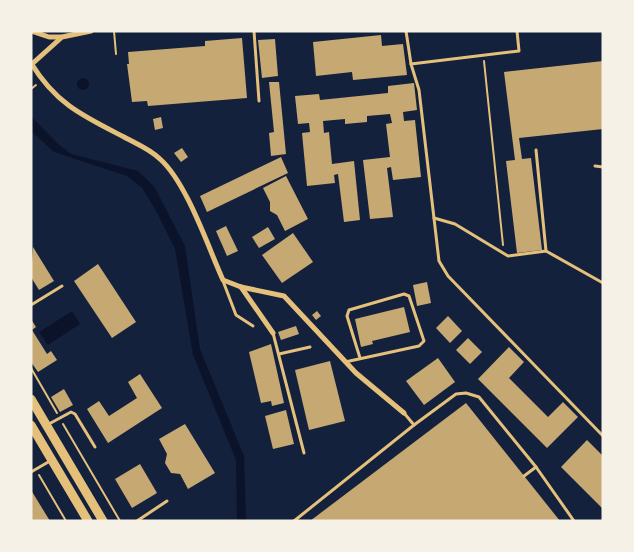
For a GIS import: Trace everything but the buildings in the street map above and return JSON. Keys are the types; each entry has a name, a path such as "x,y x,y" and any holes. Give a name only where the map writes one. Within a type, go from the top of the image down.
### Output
{"main road":[{"path":"31,399 103,521"},
{"path":"31,425 88,521"}],"street":[{"path":"31,31 49,37 62,37 92,31"},
{"path":"62,37 32,63 42,80 73,110 146,148 163,161 183,190 223,280 241,287 284,296 345,362 404,413"},
{"path":"241,287 273,333"}],"lane":[{"path":"254,31 259,101"},
{"path":"406,31 411,64 419,90 439,261 442,270 603,436"},
{"path":"411,64 519,51 517,31"},
{"path":"536,150 546,251"},
{"path":"595,166 603,167"},
{"path":"434,218 455,224 508,256 546,251 603,284"},
{"path":"223,280 236,315 253,326"},
{"path":"31,305 62,286"},
{"path":"345,362 419,346 424,341 410,296 404,294 348,310 347,316 360,358"},
{"path":"273,333 304,453"},
{"path":"279,354 310,347"},
{"path":"294,521 414,425 456,394 466,392 479,398 536,467 574,521"},
{"path":"46,425 71,412 75,414 95,448"},
{"path":"404,413 414,425"},
{"path":"31,472 52,460"},
{"path":"524,476 536,467"},
{"path":"137,521 167,501"}],"path":[{"path":"114,31 116,54"},
{"path":"483,56 504,253"},
{"path":"31,368 120,521"},
{"path":"36,469 66,521"}],"water":[{"path":"81,78 85,78 89,84 85,90 81,90 77,86 77,82"},
{"path":"31,116 57,143 71,154 138,171 154,186 185,246 200,349 244,456 246,521 237,521 236,460 193,355 175,249 155,209 142,188 127,176 54,152 31,131"},
{"path":"72,311 80,324 48,345 39,332"}]}
